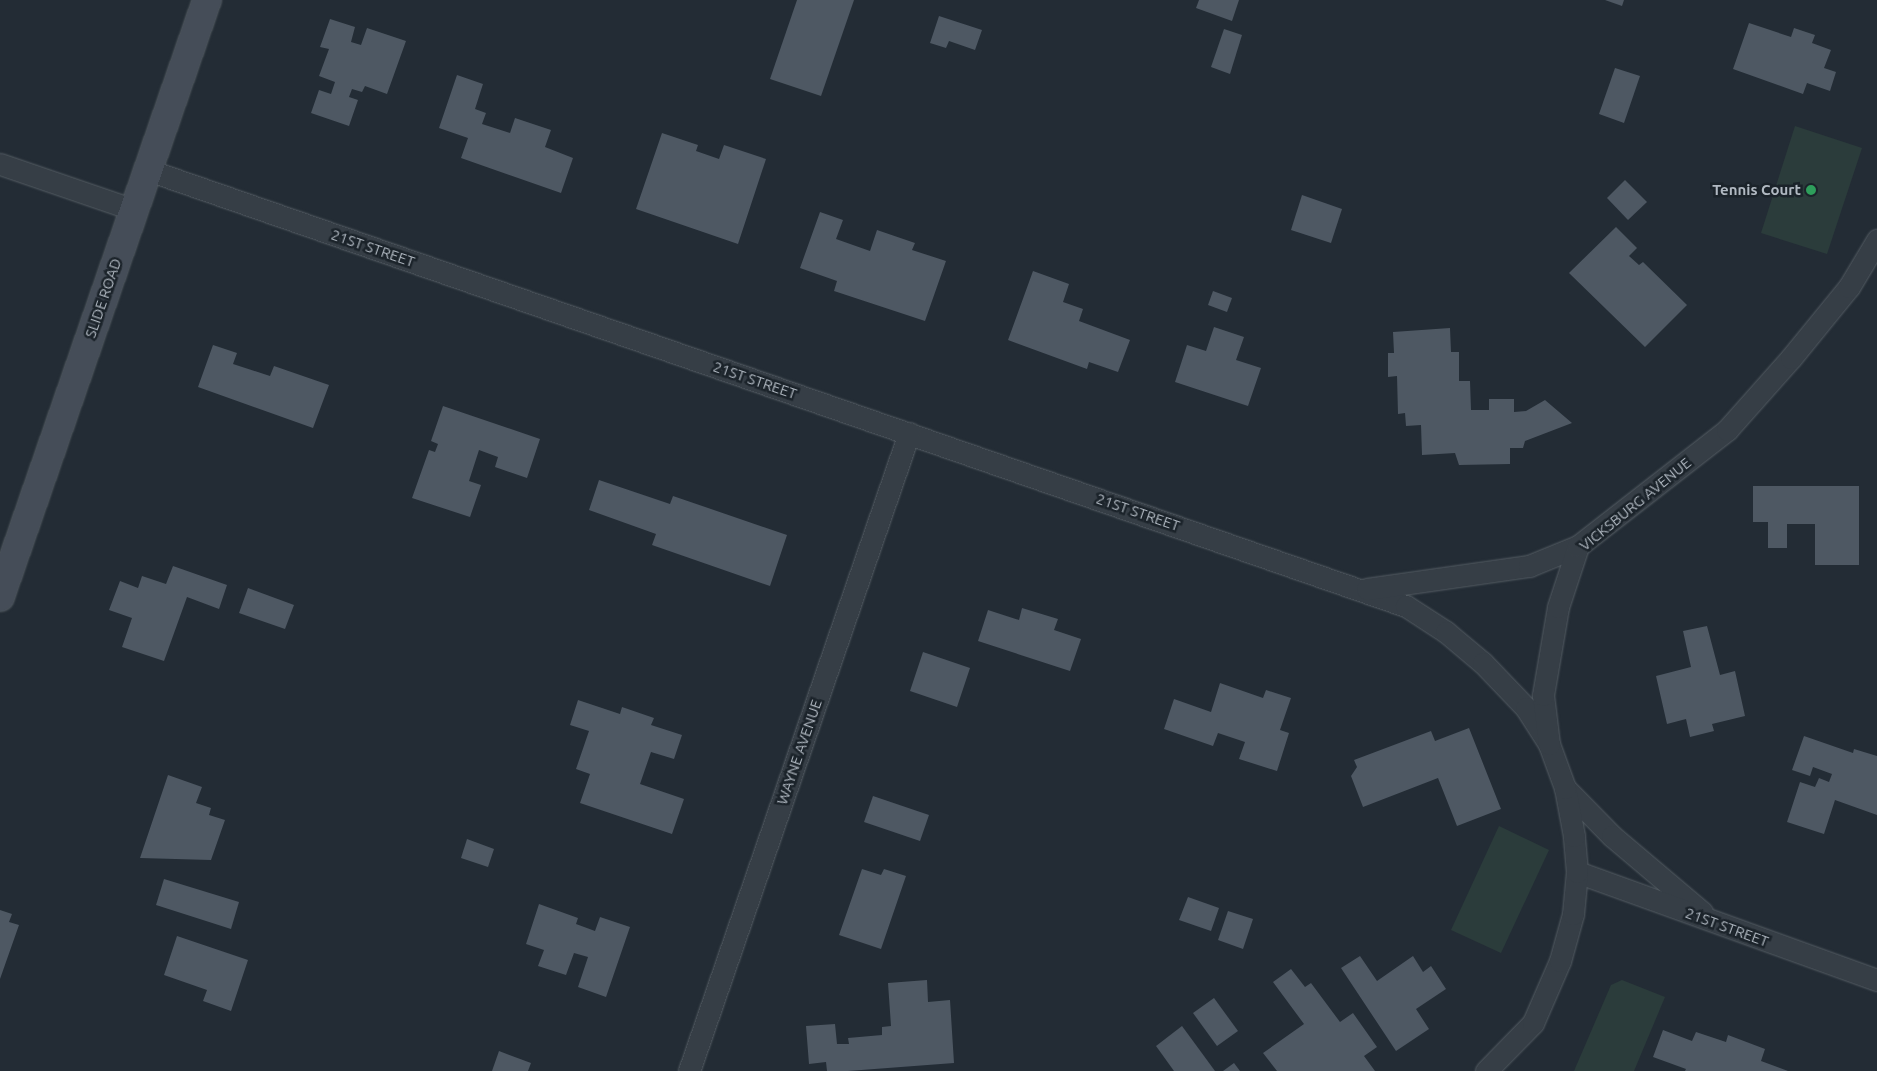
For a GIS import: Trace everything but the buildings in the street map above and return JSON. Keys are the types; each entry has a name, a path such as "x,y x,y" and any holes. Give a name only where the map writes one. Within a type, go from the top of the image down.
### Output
{"main road":[{"name":"SLIDE ROAD","path":"0,597 207,0"}],"street":[{"path":"0,164 134,210"},
{"name":"21ST STREET","path":"148,170 1363,589 1406,606 1483,663 1526,708 1549,744"},
{"name":"VICKSBURG AVENUE","path":"1486,1071 1533,1023 1546,998 1560,961 1573,914 1577,872 1564,788 1549,744 1543,696 1548,657 1558,607 1578,546 1726,430 1791,358 1848,287 1877,240"},
{"name":"WAYNE AVENUE","path":"689,1071 910,433"},
{"name":"21ST STREET","path":"1363,589 1529,566 1578,546"},
{"path":"1564,788 1612,836 1716,923"},
{"name":"21ST STREET","path":"1577,872 1877,980"}],"shaded area":[{"name":"Tennis Court","path":"1795,126 1862,148 1827,254 1761,233"},
{"path":"1499,826 1549,850 1501,953 1451,930"},
{"path":"1622,980 1665,997 1634,1071 1574,1071 1611,985"}],"place":[{"name":"Tennis Court","path":"1811,190"}]}
